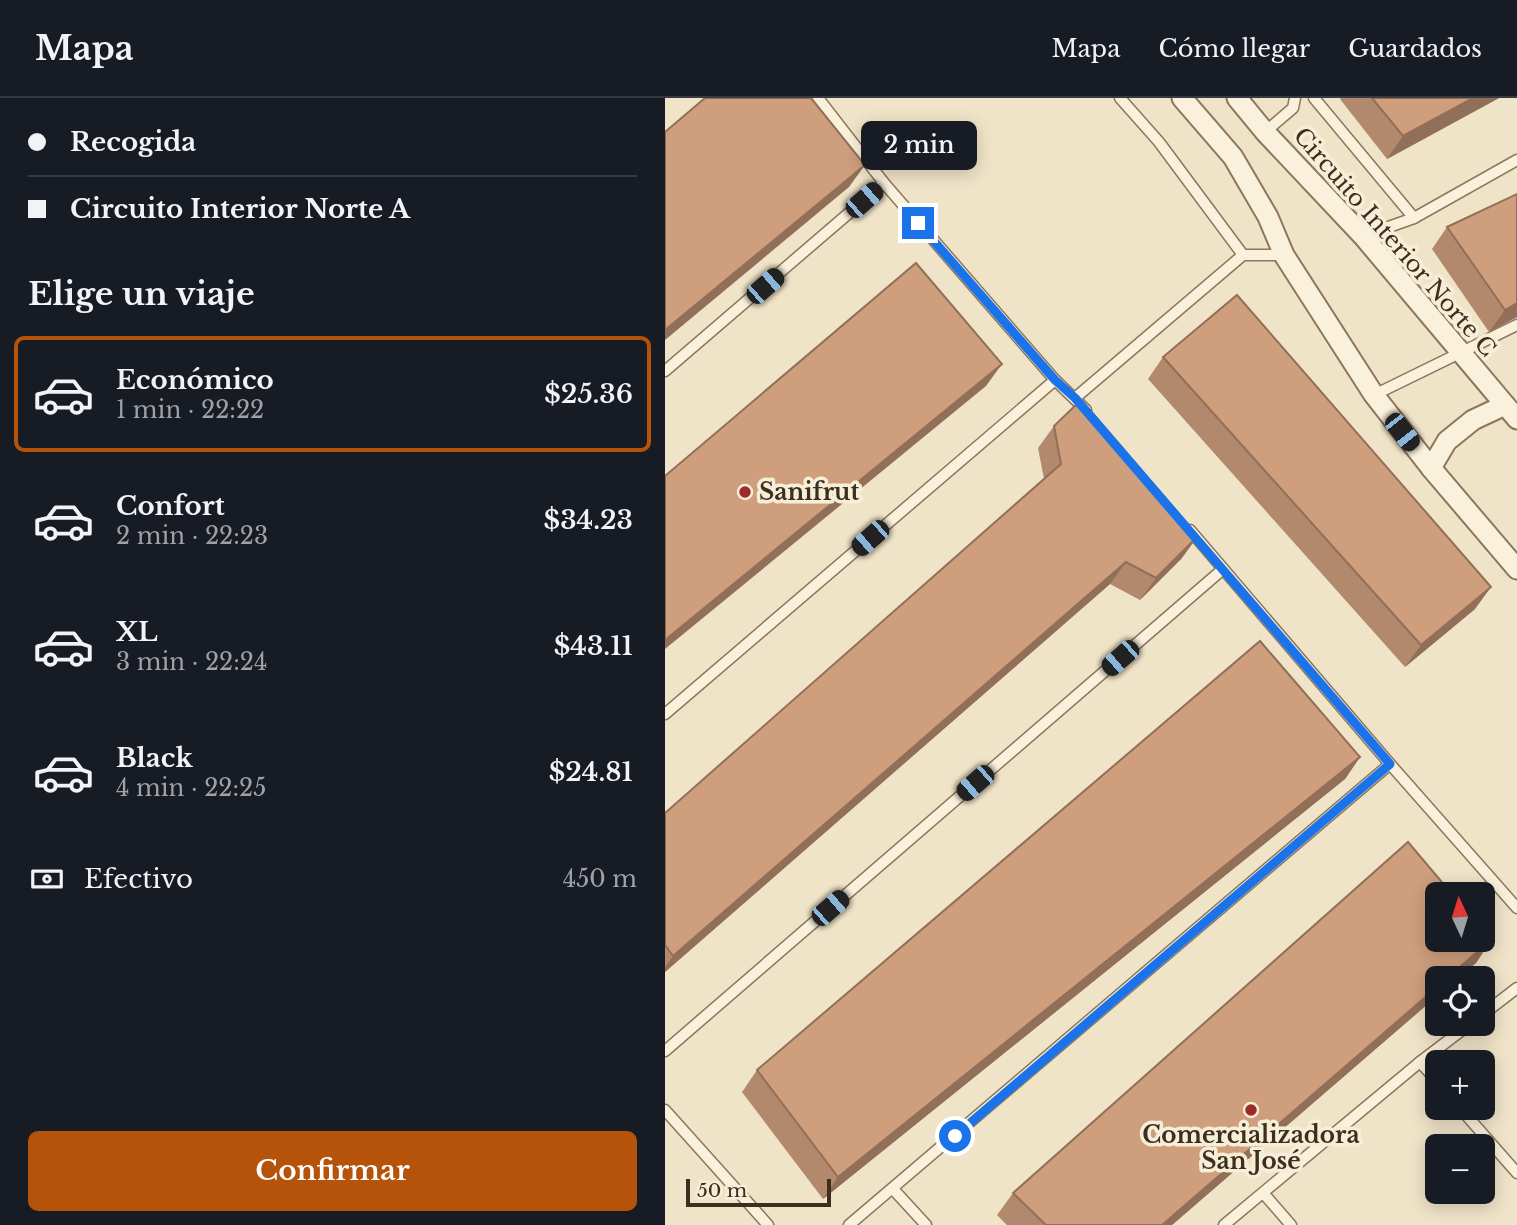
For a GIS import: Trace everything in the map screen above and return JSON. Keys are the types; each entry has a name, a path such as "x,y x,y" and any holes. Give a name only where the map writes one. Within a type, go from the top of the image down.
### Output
{"street":[{"path":"1182,98 1233,157 1268,217 1284,255 1374,396 1517,569"},
{"name":"Circuito Interior Norte C","path":"1237,98 1265,132 1363,236 1511,412"},
{"path":"1431,468 1447,442 1473,420 1511,412"}],"lane":[{"path":"818,98 884,183 1055,380 1093,418"},
{"path":"1120,98 1159,142 1243,255"},
{"path":"1265,132 1293,108 1295,98"},
{"path":"1314,98 1414,218"},
{"path":"1363,236 1414,218 1517,160"},
{"path":"665,372 884,183"},
{"path":"1075,398 1243,255 1284,255"},
{"path":"1374,396 1517,325"},
{"path":"665,714 1055,380"},
{"path":"1180,519 1517,908"},
{"path":"665,1051 1223,569"},
{"path":"849,1225 1390,764"},
{"path":"1495,1004 1517,988"},
{"path":"1224,1225 1454,1036"},
{"path":"1420,1062 1425,1068"},
{"path":"665,1110 768,1225"},
{"path":"1471,1120 1517,1173"},
{"path":"893,1189 926,1225"},
{"path":"1263,1194 1291,1225"}],"building":[{"path":"705,98 811,98 865,165 665,330 665,132"},
{"path":"1372,98 1473,98 1403,136"},
{"path":"1517,194 1517,303 1505,310 1447,227"},
{"path":"916,263 1002,364 665,640 665,476"},
{"path":"1237,295 1491,587 1421,645 1163,357"},
{"path":"1081,400 1198,536 1156,578 1126,562 673,956 665,945 665,813 1061,464 1054,426"},
{"path":"1260,641 1360,757 838,1177 757,1070"},
{"path":"1408,842 1442,882 1425,882 1425,952 1477,952 1461,966 1425,966 1425,997 1162,1225 1046,1225 1013,1193"}],"place":[{"name":"Sanifrut","path":"745,492"},
{"name":"Comercializadora San José","path":"1251,1110"}],"route":[{"path":"918,223 1055,380 1075,398 1390,764 955,1136"}]}
